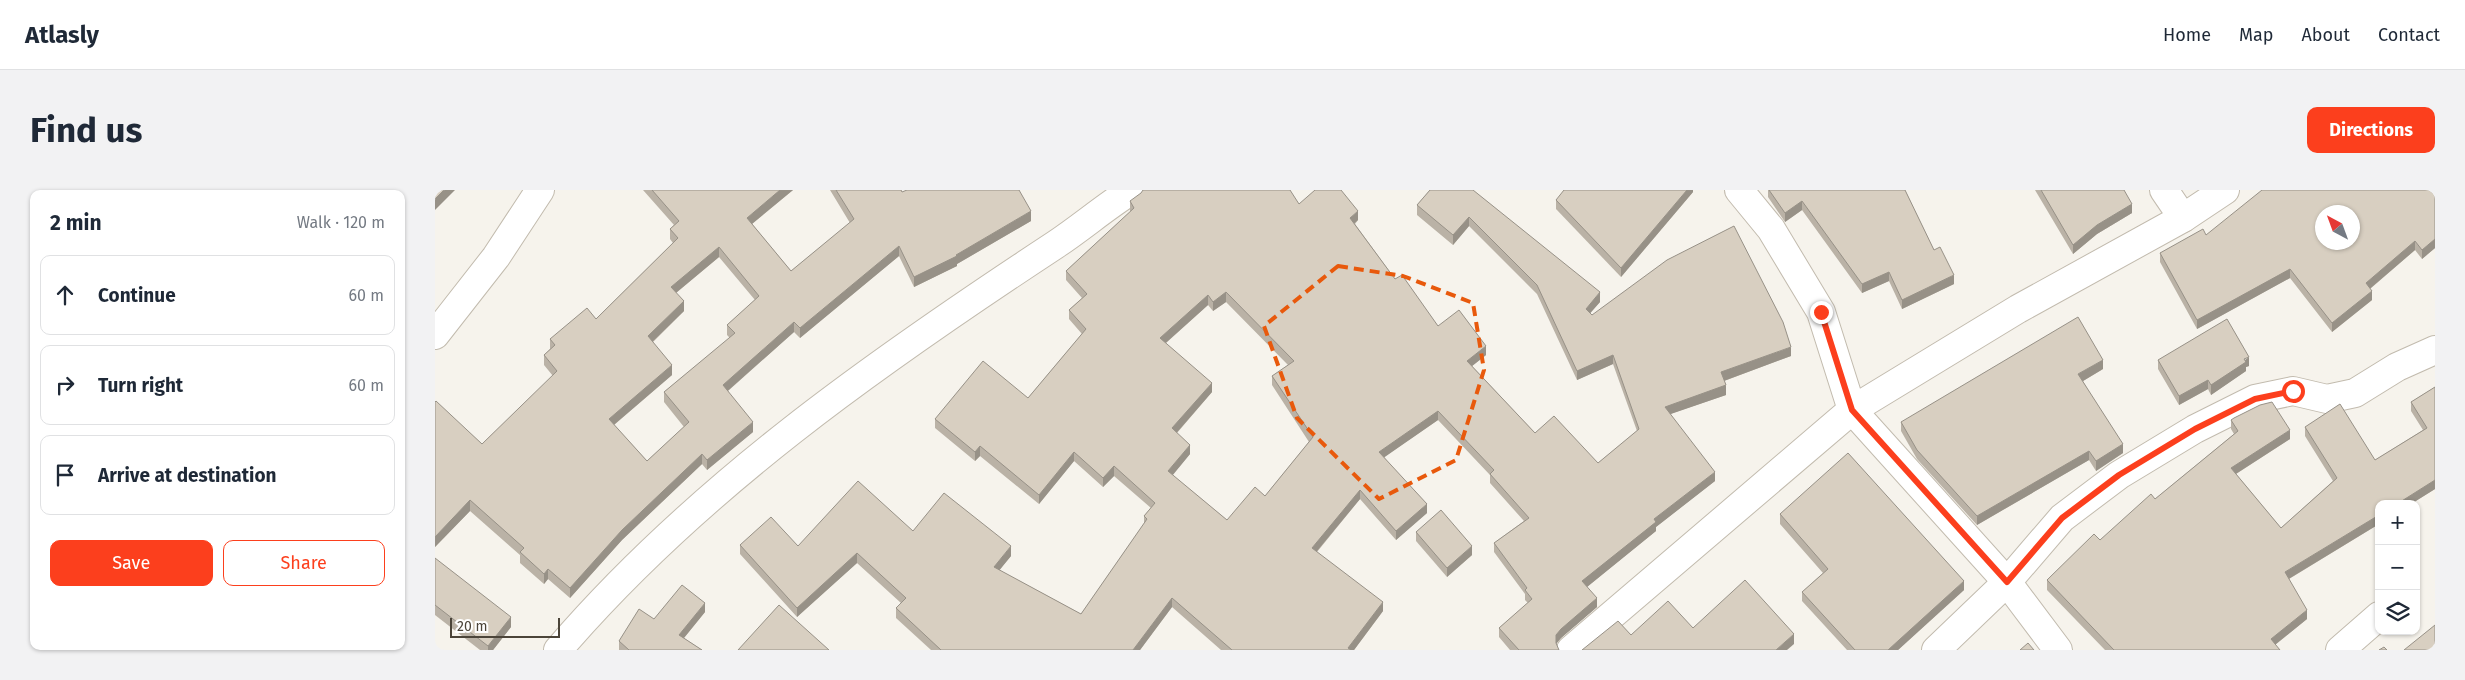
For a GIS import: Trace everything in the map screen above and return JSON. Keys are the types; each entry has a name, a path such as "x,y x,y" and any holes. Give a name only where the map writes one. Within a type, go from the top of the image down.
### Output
{"street":[{"path":"435,335 496,256 540,190"},
{"path":"558,650 593,609 659,544 736,476 818,410 977,296 1082,227 1103,209 1132,190"},
{"path":"1739,190 1771,229 1821,312 1852,410 2007,582 2057,650"},
{"path":"2164,190 2183,218"},
{"path":"1571,650 1852,410 2018,309 2183,218 2225,190"},
{"path":"1936,650 2007,582 2062,518 2119,475 2195,429 2255,399 2293,391 2327,399 2355,393 2397,367 2435,350"},
{"path":"2340,650 2375,619"}],"highlighted area":[{"path":"1338,266 1403,276 1473,303 1484,370 1456,460 1379,499 1297,418 1264,326"}],"building":[{"path":"435,190 444,190 435,199"},
{"path":"652,190 780,190 747,218 791,271 854,219 836,190 901,190 902,192 907,190 1019,190 1031,211 957,256 914,277 899,246 800,328 794,322 723,385 753,422 707,460 702,454 622,530 570,588 548,569 544,574 520,552 524,548 470,500 435,537 435,402 482,444 557,371 544,355 555,345 550,339 587,308 596,319 678,238 670,229 679,221","holes":["719,247 759,296 727,325 735,333 664,392 689,422 647,461 609,419 672,365 648,336 684,301 671,287"]},
{"path":"1143,190 1290,190 1299,204 1315,190 1341,190 1358,211 1350,218 1395,279 1402,275 1438,326 1459,310 1486,346 1467,361 1535,433 1554,416 1598,463 1639,429 1613,355 1577,371 1537,285 1469,217 1453,235 1417,205 1430,190 1473,190 1600,292 1586,309 1592,315 1667,260 1734,226 1783,322 1791,347 1721,372 1726,385 1665,407 1715,472 1654,519 1656,522 1582,581 1597,598 1556,635 1556,643 1559,650 1519,650 1499,628 1532,599 1525,590 1527,588 1494,543 1529,518 1490,474 1494,470 1438,411 1379,452 1427,504 1396,531 1360,490 1312,548 1383,602 1348,648 1351,650 1232,650 1172,598 1133,650 941,650 896,608 906,598 857,553 797,608 740,545 771,517 798,546 858,481 913,531 944,493 1011,546 994,567 1081,614 1147,519 1144,516 1155,503 1114,466 1103,478 1074,452 1039,495 980,446 975,452 935,419 983,361 1028,398 1086,329 1069,310 1087,294 1066,271 1134,208 1130,201","holes":["1226,292 1294,361 1272,376 1313,437 1265,496 1255,487 1227,520 1168,471 1190,445 1172,428 1212,383 1160,338 1208,295 1213,302"]},
{"path":"1564,190 1687,190 1621,268 1556,200"},
{"path":"1769,190 1905,190 1934,250 1940,247 1954,275 1902,300 1889,272 1862,284 1802,201 1785,213"},
{"path":"2041,190 2124,190 2132,204 2097,225 2073,245"},
{"path":"2262,190 2435,190 2435,239 2422,250 2415,241 2366,283 2372,291 2332,323 2290,269 2197,320 2160,253 2203,229 2206,235"},
{"path":"2078,317 2103,360 2078,374 2123,444 2096,461 2089,451 1977,516 1917,450 1901,422"},
{"path":"2227,319 2249,357 2244,359 2246,362 2211,385 2208,380 2179,396 2158,360"},
{"path":"2435,387 2435,480 2403,500 2375,500 2375,517 2285,572 2307,610 2271,639 2280,650 2114,650 2047,580 2094,534 2100,540 2151,494 2155,499 2238,431 2231,420 2260,405 2272,402 2290,430 2231,468 2281,528 2337,478 2305,427 2340,404 2375,460 2427,428 2411,402"},
{"path":"1848,453 1964,581 1888,650 1855,650 1802,592 1828,569 1780,514"},
{"path":"1441,510 1472,546 1447,568 1416,532"},
{"path":"435,558 511,617 488,646 435,605"},
{"path":"1745,580 1794,634 1776,650 1582,650 1618,621 1631,635 1668,601 1693,628"},
{"path":"682,585 705,603 679,635 702,650 629,650 619,641 639,609 654,619"},
{"path":"779,605 829,650 738,650"},
{"path":"2435,625 2435,650 2404,650"},
{"path":"2028,643 2034,650 2020,650"}],"route":[{"path":"1821,312 1852,410 2007,582 2062,518 2119,475 2195,429 2255,399 2293,391"}]}
